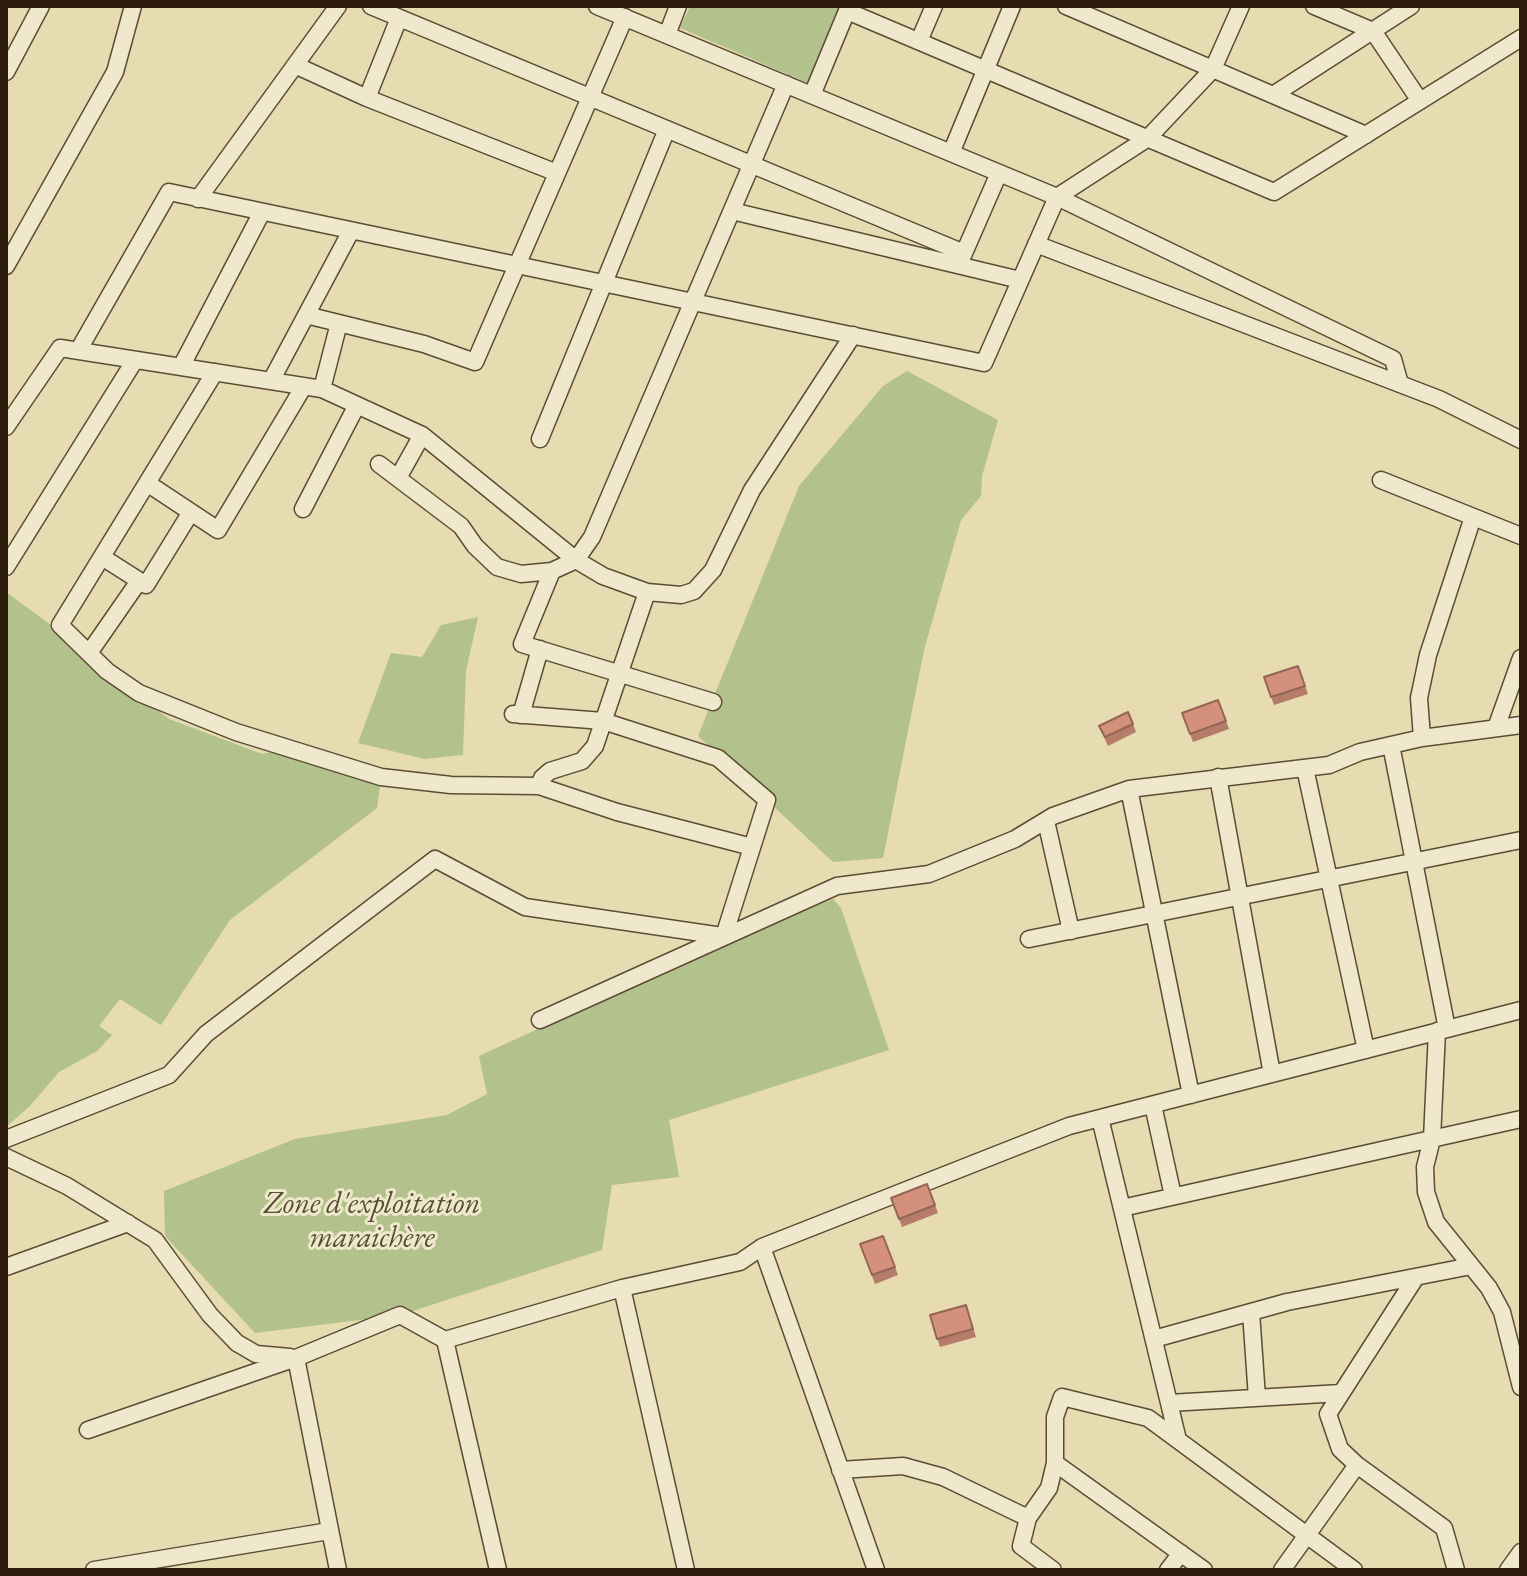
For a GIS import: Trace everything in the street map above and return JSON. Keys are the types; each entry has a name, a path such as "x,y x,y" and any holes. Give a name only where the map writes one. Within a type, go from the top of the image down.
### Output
{"street":[{"path":"6,72 41,6"},
{"path":"6,266 115,72 133,6"},
{"path":"198,199 338,6"},
{"path":"371,6 751,164 961,259 1020,280"},
{"path":"597,6 1057,197 1393,359 1400,384"},
{"path":"667,35 678,6"},
{"path":"919,41 934,6"},
{"path":"951,153 1012,6"},
{"path":"1066,6 1366,135"},
{"path":"78,351 169,192 984,363 1057,197 1148,138 1213,69 1241,6"},
{"path":"1314,6 1373,31 1420,101"},
{"path":"1273,95 1411,6"},
{"path":"812,95 848,8 1274,192 1521,38"},
{"path":"306,315 424,344 475,362 625,17"},
{"path":"367,98 399,18"},
{"path":"295,65 367,98 557,173"},
{"path":"379,464 461,526 475,546 497,567 521,574 552,571 576,560 592,537 786,84"},
{"path":"540,439 667,129"},
{"path":"961,259 999,173"},
{"path":"732,211 961,259"},
{"path":"181,367 262,212"},
{"path":"271,381 351,231"},
{"path":"1036,244 1439,399 1521,440"},
{"path":"322,389 339,323"},
{"path":"6,427 60,348 322,389 422,435 576,560 603,576 647,592 681,595 694,591 713,570 752,490 853,335"},
{"path":"6,567 135,360"},
{"path":"215,372 60,625 107,671 139,693 246,736 349,768 387,778 438,783 539,786 617,812 752,847"},
{"path":"147,483 218,530 304,386"},
{"path":"303,509 357,405"},
{"path":"398,478 422,435"},
{"path":"1381,480 1521,536"},
{"path":"102,557 146,585 191,512"},
{"path":"1422,738 1419,698 1428,655 1473,517"},
{"path":"552,571 522,644 713,702"},
{"path":"89,653 139,581"},
{"path":"539,786 550,771 582,761 595,746 647,592"},
{"path":"540,649 517,714 603,721 718,758 767,800 724,936"},
{"path":"1496,728 1521,658"},
{"path":"540,1020 837,886 929,874 1015,839 1046,821 1129,789 1329,765 1360,752 1422,738 1521,725"},
{"path":"1391,745 1442,1030 1432,1139 1425,1167 1426,1192 1436,1222 1489,1288 1502,1312 1519,1369 1521,1387"},
{"path":"1305,768 1366,1050"},
{"path":"1218,777 1272,1074"},
{"path":"1129,789 1191,1095"},
{"path":"1046,821 1071,931"},
{"path":"1029,939 1521,840"},
{"path":"6,1139 169,1075 206,1034 435,859 525,907 724,936"},
{"path":"88,1430 296,1358 400,1315 445,1340 622,1288 740,1262 762,1247 1069,1126 1521,1010"},
{"path":"1153,1105 1173,1196"},
{"path":"1100,1118 1178,1440"},
{"path":"1122,1208 1521,1119"},
{"path":"6,1157 41,1172 155,1240 210,1315 237,1343 256,1354 296,1358"},
{"path":"6,1267 128,1223"},
{"path":"762,1247 876,1570"},
{"path":"1154,1339 1287,1302 1471,1266"},
{"path":"1416,1277 1328,1414 1340,1449 1357,1465 1444,1528 1456,1570"},
{"path":"622,1288 686,1570"},
{"path":"1251,1312 1257,1398"},
{"path":"445,1340 498,1570"},
{"path":"296,1358 338,1570"},
{"path":"1169,1403 1341,1393"},
{"path":"1053,1570 1021,1546 1028,1518 1049,1488 1055,1463 1055,1417 1062,1397 1148,1418 1354,1570"},
{"path":"1055,1463 1204,1570"},
{"path":"1282,1570 1357,1465"},
{"path":"840,1470 903,1466 943,1477 1028,1518"},
{"path":"94,1570 329,1531"},
{"path":"1508,1570 1521,1552"},
{"path":"1168,1570 1181,1553"}],"green space":[{"path":"690,6 840,6 808,83 680,28"},
{"path":"907,371 998,420 982,476 981,496 961,520 924,650 883,858 833,862 698,736 799,486 883,386"},
{"path":"6,592 89,653 169,719 262,754 287,749 381,777 377,808 230,920 161,1025 120,999 99,1026 112,1035 97,1051 59,1072 29,1107 6,1127"},
{"path":"478,617 466,671 463,755 425,759 358,743 391,653 422,657 441,625"},
{"name":"Zone d'exploitation maraichère","path":"833,899 841,908 889,1050 669,1120 679,1177 612,1185 602,1250 400,1315 255,1333 165,1236 164,1191 295,1139 447,1115 487,1094 479,1056 721,945"}],"building":[{"path":"1298,666 1305,686 1271,697 1264,677"},
{"path":"1218,700 1226,721 1190,734 1182,713"},
{"path":"1128,712 1133,724 1105,737 1099,726"},
{"path":"927,1184 935,1205 899,1219 891,1198"},
{"path":"883,1236 895,1267 872,1275 860,1244"},
{"path":"966,1305 973,1329 937,1339 930,1315"}]}
